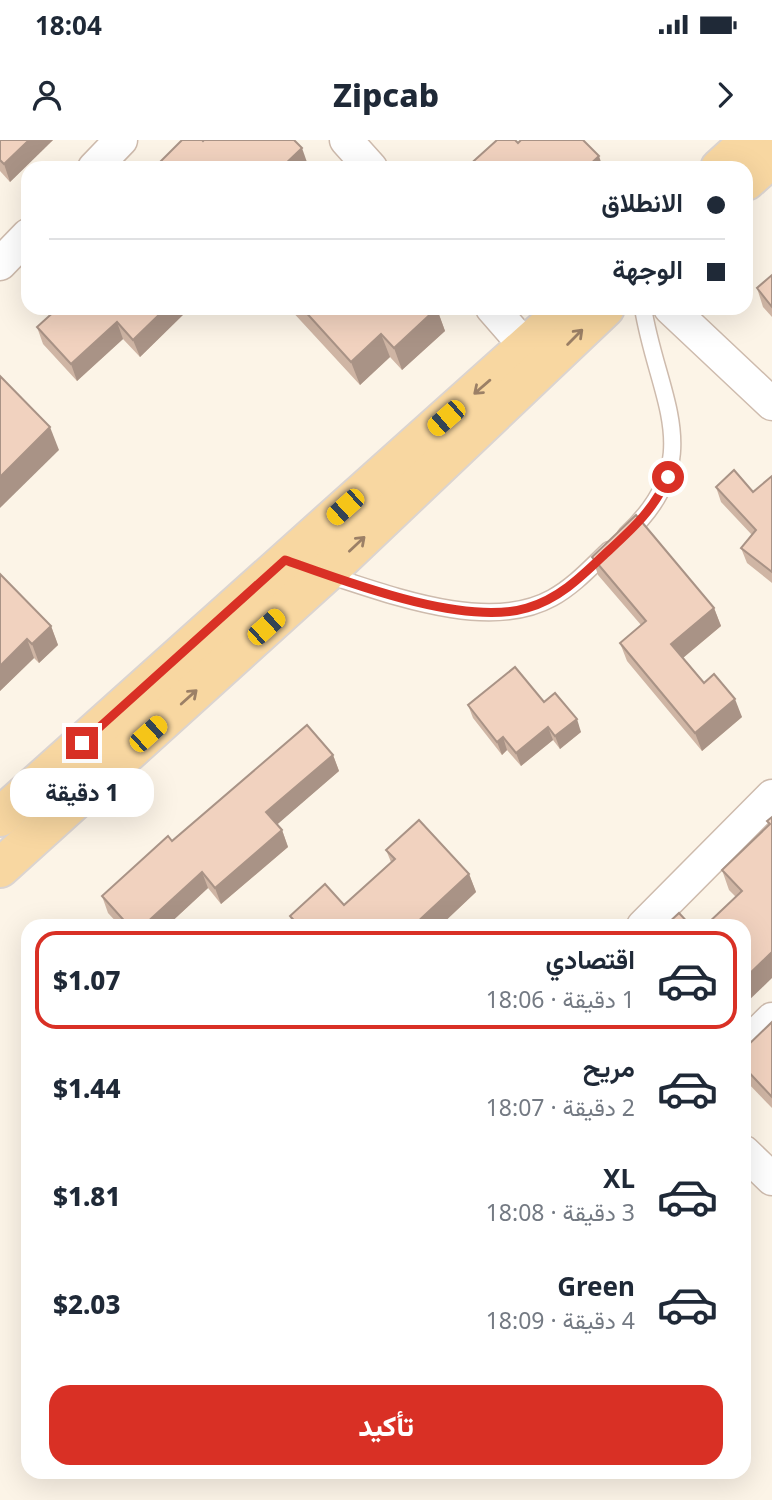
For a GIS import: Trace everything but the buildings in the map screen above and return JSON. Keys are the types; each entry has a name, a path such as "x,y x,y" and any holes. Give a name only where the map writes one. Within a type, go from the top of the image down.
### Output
{"main road":[{"path":"728,161 751,140"},
{"path":"753,175 772,158"},
{"path":"537,356 563,315"},
{"path":"0,868 305,567 537,356 595,315"},
{"path":"0,817 305,567"}],"street":[{"path":"101,161 121,140"},
{"path":"346,140 365,161"},
{"path":"0,264 21,242"},
{"path":"499,315 537,356"},
{"path":"677,315 772,404"},
{"path":"650,919 772,796"},
{"path":"751,1040 772,1019"},
{"path":"751,1159 772,1179"}],"lane":[{"path":"305,567 408,599 478,612 503,613 527,608 551,599 572,585 647,515 668,477 673,455 673,433 645,315"}],"route":[{"path":"82,743 285,560 366,587 451,608 503,613 527,608 551,599 572,585 647,515 668,477"}]}
